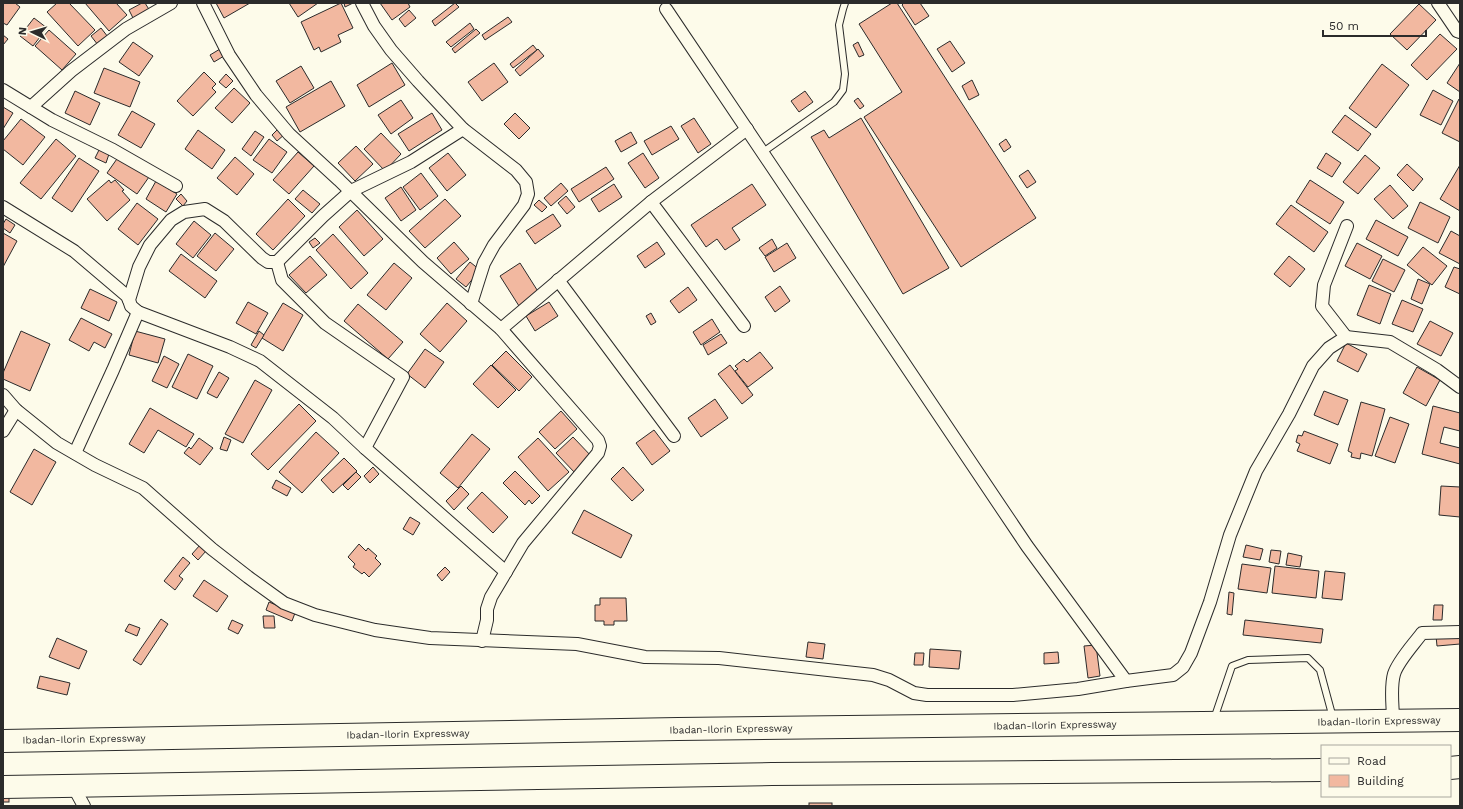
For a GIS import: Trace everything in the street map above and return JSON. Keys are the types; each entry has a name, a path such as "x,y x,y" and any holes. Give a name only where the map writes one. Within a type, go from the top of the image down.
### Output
{"highway":[{"name":"Ibadan-Ilorin Expressway","path":"3,741 670,729 1460,720"},
{"path":"3,787 764,774 1321,770"}],"street":[{"path":"31,107 71,71 126,29 171,3"},
{"path":"203,3 229,55 256,95 289,134 351,191 423,262 501,329 598,440 600,446 598,453 522,543 491,597 487,608 487,620 482,640"},
{"path":"362,3 374,26 391,50 418,81 463,128 516,170 526,182 528,194 524,204 494,245 484,263 471,304"},
{"path":"1438,3 1460,32"},
{"path":"666,9 1027,546 1126,680"},
{"path":"3,90 52,120 113,150 176,186"},
{"path":"129,300 139,266 150,245 171,220 184,212 205,209 224,221 262,258 268,262 277,262 323,216 351,191 411,162 463,128"},
{"path":"501,329 650,202 747,129"},
{"path":"650,202 744,326"},
{"path":"3,208 74,251 127,296 131,306 138,312 260,360 333,418 506,572"},
{"path":"1346,337 1322,306 1324,285 1347,226"},
{"path":"277,262 282,280 325,323 403,377 365,448"},
{"path":"558,280 674,436"},
{"path":"75,453 114,370 138,312"},
{"path":"3,395 16,410 58,443 143,488 212,549 248,577 284,603 315,616 375,630 430,638 577,644 645,657 719,658 873,675 889,680 914,693 927,695 1013,696 1078,689 1126,680 1173,675 1182,667 1191,653 1210,602 1230,535 1256,471 1289,414 1313,366 1329,348 1346,337 1390,342 1437,370 1460,387"},
{"path":"3,431 16,410"},
{"path":"1393,720 1392,695 1394,673 1405,655 1422,633 1460,632"},
{"path":"73,786 84,806"}],"lane":[{"path":"763,152 834,102 843,90 845,74 839,25 845,3"},
{"path":"1213,723 1232,666 1248,660 1308,658 1320,670 1334,721"}],"building":[{"path":"3,3 15,3 20,7 7,25 3,23"},
{"path":"57,3 69,3 95,30 78,46 47,12"},
{"path":"85,3 116,3 127,15 109,31"},
{"path":"142,3 145,3 150,11 134,20 129,10"},
{"path":"216,3 250,3 224,18"},
{"path":"289,3 318,3 298,17"},
{"path":"341,3 353,28 338,35 341,42 321,52 319,47 314,50 301,22"},
{"path":"344,3 353,3 345,7"},
{"path":"380,3 408,3 410,7 392,20"},
{"path":"455,3 459,7 435,26 432,21"},
{"path":"892,3 897,3 1036,218 961,267 864,117 902,92 859,24"},
{"path":"904,3 920,3 929,16 915,25 902,5"},
{"path":"1419,4 1436,20 1407,50 1390,34"},
{"path":"409,10 416,18 405,27 399,19"},
{"path":"508,17 512,22 485,40 482,35"},
{"path":"34,18 47,28 33,46 20,36"},
{"path":"470,23 474,29 451,47 446,42"},
{"path":"101,28 108,37 98,45 91,36"},
{"path":"476,29 480,33 455,53 452,49"},
{"path":"49,30 76,54 62,70 35,46"},
{"path":"1440,34 1457,49 1427,80 1411,65"},
{"path":"3,35 8,39 3,45"},
{"path":"950,41 965,63 952,72 937,49"},
{"path":"133,42 153,56 139,76 119,62"},
{"path":"858,42 864,55 859,57 853,45"},
{"path":"533,45 537,50 513,68 510,64"},
{"path":"220,49 224,56 214,62 210,55"},
{"path":"538,49 544,56 520,76 515,70"},
{"path":"392,63 405,85 369,107 357,85"},
{"path":"494,63 508,82 482,101 468,82"},
{"path":"1460,63 1460,92 1447,83"},
{"path":"1382,64 1409,85 1376,128 1349,108"},
{"path":"301,66 314,88 290,103 276,81"},
{"path":"104,68 140,82 130,107 94,93"},
{"path":"204,72 216,84 212,88 216,92 193,116 177,101"},
{"path":"226,74 233,81 226,88 219,82"},
{"path":"972,80 979,95 969,100 962,86"},
{"path":"331,81 345,106 300,132 286,107"},
{"path":"234,88 250,103 232,123 215,108"},
{"path":"1433,90 1453,101 1441,125 1420,115"},
{"path":"75,91 100,103 90,125 65,113"},
{"path":"805,91 813,102 799,112 791,101"},
{"path":"858,98 864,106 860,109 854,101"},
{"path":"1459,99 1460,100 1460,142 1442,133"},
{"path":"401,100 413,118 391,134 378,115"},
{"path":"3,107 13,113 3,129"},
{"path":"132,111 155,124 141,148 118,135"},
{"path":"432,113 442,130 409,151 398,134"},
{"path":"515,113 530,128 519,139 504,124"},
{"path":"1345,115 1371,134 1358,151 1332,132"},
{"path":"694,118 711,144 698,153 681,126"},
{"path":"861,118 949,268 903,294 811,137 824,130 829,138"},
{"path":"21,119 45,137 23,165 3,149 3,141"},
{"path":"671,126 679,139 652,155 644,141"},
{"path":"279,128 285,134 277,141 272,135"},
{"path":"198,130 225,150 212,169 185,149"},
{"path":"255,131 264,137 251,156 242,149"},
{"path":"631,132 637,143 621,152 615,141"},
{"path":"381,133 401,154 385,171 364,149"},
{"path":"56,139 76,156 41,199 20,183"},
{"path":"269,139 287,152 272,173 253,160"},
{"path":"1006,139 1011,147 1004,152 999,144"},
{"path":"356,146 373,164 355,181 338,163"},
{"path":"99,150 109,154 106,163 95,158"},
{"path":"298,152 314,166 289,194 273,180"},
{"path":"448,153 466,175 447,191 429,168"},
{"path":"643,153 659,178 645,188 628,163"},
{"path":"1326,153 1341,163 1332,177 1317,168"},
{"path":"1365,155 1380,168 1358,194 1343,182"},
{"path":"119,156 149,177 137,194 107,173"},
{"path":"235,157 254,174 237,195 217,178"},
{"path":"79,158 99,171 72,212 52,198"},
{"path":"1407,164 1423,179 1413,191 1397,175"},
{"path":"1460,165 1460,211 1440,199"},
{"path":"606,167 614,179 579,202 571,189"},
{"path":"1028,170 1036,182 1027,188 1019,176"},
{"path":"421,173 438,196 420,210 403,187"},
{"path":"109,180 111,183 115,180 130,200 107,221 87,199"},
{"path":"1310,180 1344,202 1330,224 1296,202"},
{"path":"156,181 177,194 166,212 146,199"},
{"path":"561,183 568,191 551,206 544,198"},
{"path":"614,184 622,197 599,212 591,199"},
{"path":"752,184 766,205 732,228 740,240 725,250 717,239 706,247 691,225"},
{"path":"1390,185 1408,206 1393,219 1374,199"},
{"path":"401,187 416,210 401,221 385,198"},
{"path":"303,190 320,204 312,213 295,199"},
{"path":"181,194 187,201 183,206 176,199"},
{"path":"566,196 575,207 567,214 558,203"},
{"path":"288,199 305,216 273,250 256,234"},
{"path":"445,199 461,216 425,248 409,231"},
{"path":"539,200 547,207 542,212 534,205"},
{"path":"1420,202 1450,217 1438,243 1408,228"},
{"path":"137,203 158,219 138,245 118,229"},
{"path":"1291,205 1328,232 1314,252 1276,224"},
{"path":"357,210 383,239 364,256 339,227"},
{"path":"553,214 561,226 535,244 526,231"},
{"path":"6,219 15,225 10,233 3,228 3,224"},
{"path":"1376,220 1408,237 1398,256 1366,239"},
{"path":"194,221 211,235 193,258 176,244"},
{"path":"1451,231 1460,236 1460,264 1439,253"},
{"path":"3,233 17,241 3,267"},
{"path":"215,233 234,249 216,271 197,256"},
{"path":"333,234 368,273 351,289 316,250"},
{"path":"315,238 320,243 313,248 309,242"},
{"path":"772,239 777,248 765,256 759,248"},
{"path":"454,242 469,259 451,274 437,258"},
{"path":"657,242 665,254 645,268 637,256"},
{"path":"787,243 796,258 774,272 765,257"},
{"path":"1357,243 1382,256 1370,279 1345,266"},
{"path":"1423,247 1447,266 1432,285 1407,265"},
{"path":"181,254 217,281 205,298 169,271"},
{"path":"310,256 327,275 306,293 289,275"},
{"path":"1289,256 1305,269 1290,287 1274,274"},
{"path":"1383,259 1405,270 1394,292 1372,281"},
{"path":"470,262 480,270 466,287 456,279"},
{"path":"394,263 412,278 386,310 367,295"},
{"path":"520,263 539,293 519,306 500,276"},
{"path":"1454,267 1460,269 1460,294 1445,287"},
{"path":"1418,279 1430,284 1422,304 1411,299"},
{"path":"1369,285 1391,294 1380,324 1357,315"},
{"path":"780,286 790,301 775,312 765,297"},
{"path":"688,287 697,300 679,313 670,301"},
{"path":"90,289 117,302 109,321 81,308"},
{"path":"1402,300 1423,309 1413,332 1392,324"},
{"path":"248,302 268,313 256,334 236,323"},
{"path":"549,302 558,316 535,331 526,316"},
{"path":"283,303 303,315 283,351 262,338"},
{"path":"447,303 467,321 440,352 420,334"},
{"path":"358,304 403,342 388,359 344,321"},
{"path":"651,313 656,322 651,325 646,316"},
{"path":"81,318 112,334 105,348 94,342 89,351 69,340"},
{"path":"712,319 720,332 701,345 693,332"},
{"path":"1430,321 1453,333 1441,356 1417,344"},
{"path":"21,331 50,344 30,391 3,379 3,373"},
{"path":"135,331 165,339 158,363 129,355"},
{"path":"259,331 264,335 256,348 251,345"},
{"path":"721,334 727,343 708,355 703,345"},
{"path":"1346,343 1367,354 1358,372 1337,361"},
{"path":"425,349 444,362 425,388 407,374"},
{"path":"506,351 532,377 519,391 492,365"},
{"path":"760,352 773,368 748,387 735,371 738,369 735,366 744,359 747,362"},
{"path":"188,354 213,366 197,399 172,387"},
{"path":"164,356 179,364 167,388 152,381"},
{"path":"491,365 516,390 498,408 473,384"},
{"path":"730,365 753,395 742,404 718,374"},
{"path":"1417,367 1440,380 1426,406 1403,393"},
{"path":"219,372 229,378 217,398 207,393"},
{"path":"255,380 272,390 243,443 225,434"},
{"path":"1324,391 1348,400 1338,425 1314,415"},
{"path":"715,399 728,418 701,437 688,418"},
{"path":"1361,402 1385,409 1372,456 1361,453 1360,459 1351,457 1352,453 1348,451"},
{"path":"299,404 316,421 268,470 251,454"},
{"path":"1433,406 1460,413 1460,431 1444,427 1440,443 1460,448 1460,464 1422,454"},
{"path":"150,408 194,434 186,447 158,430 144,453 129,444"},
{"path":"561,411 577,429 555,449 539,432"},
{"path":"1390,417 1409,424 1395,463 1375,456"},
{"path":"654,430 670,451 652,465 636,443"},
{"path":"1304,431 1338,444 1330,464 1297,451 1300,444 1296,442 1298,435 1302,436"},
{"path":"316,432 339,453 302,493 279,472"},
{"path":"472,434 490,449 458,488 440,473"},
{"path":"224,437 231,440 227,451 220,449"},
{"path":"573,437 593,458 576,474 556,453"},
{"path":"199,438 213,448 200,465 184,453 189,447 191,449"},
{"path":"538,438 569,472 548,491 518,457"},
{"path":"34,449 56,462 32,505 10,492"},
{"path":"344,458 357,471 333,493 321,480"},
{"path":"373,467 379,474 370,483 364,476"},
{"path":"623,467 644,490 632,501 611,479"},
{"path":"515,471 540,496 532,504 529,500 525,505 503,483"},
{"path":"356,472 361,477 348,490 343,485"},
{"path":"276,480 291,488 287,496 272,488"},
{"path":"461,486 469,494 454,510 446,501"},
{"path":"1441,486 1460,487 1460,517 1439,515"},
{"path":"482,492 508,517 493,533 467,508"},
{"path":"584,510 632,535 621,558 572,533"},
{"path":"410,517 420,523 413,535 403,529"},
{"path":"359,544 366,551 368,548 377,556 375,558 381,564 369,577 364,572 362,574 353,567 355,564 348,557"},
{"path":"200,545 206,551 198,560 192,554"},
{"path":"1246,545 1263,549 1260,560 1243,557"},
{"path":"1271,550 1281,551 1279,564 1269,562"},
{"path":"1288,553 1302,556 1300,567 1286,565"},
{"path":"183,557 190,563 179,576 183,579 175,590 164,581"},
{"path":"1242,564 1271,568 1267,593 1238,589"},
{"path":"1275,566 1319,571 1316,598 1272,593"},
{"path":"445,567 450,572 442,581 437,575"},
{"path":"1325,571 1345,573 1342,600 1322,598"},
{"path":"204,580 228,596 217,612 193,596"},
{"path":"1229,592 1234,593 1232,615 1227,614"},
{"path":"600,598 626,598 627,621 614,621 614,625 604,625 604,621 595,621 595,605 600,605"},
{"path":"269,602 295,613 292,621 266,610"},
{"path":"1434,605 1443,605 1442,620 1433,620"},
{"path":"263,616 274,616 275,628 264,628"},
{"path":"161,619 168,624 141,665 133,660"},
{"path":"232,620 243,625 238,634 228,629"},
{"path":"1245,620 1323,629 1321,643 1243,635"},
{"path":"129,624 140,628 137,636 125,631"},
{"path":"1460,635 1460,644 1437,646 1436,636"},
{"path":"57,638 87,651 79,669 49,657"},
{"path":"808,642 825,644 823,659 806,657"},
{"path":"1096,645 1100,676 1088,678 1084,646"},
{"path":"930,649 961,651 959,669 929,667"},
{"path":"1058,652 1059,663 1044,664 1044,653"},
{"path":"915,653 924,653 923,665 914,665"},
{"path":"40,676 70,683 67,695 37,688"},
{"path":"3,795 9,795 9,802 3,802"},
{"path":"809,803 832,803 832,806 809,806"}]}
